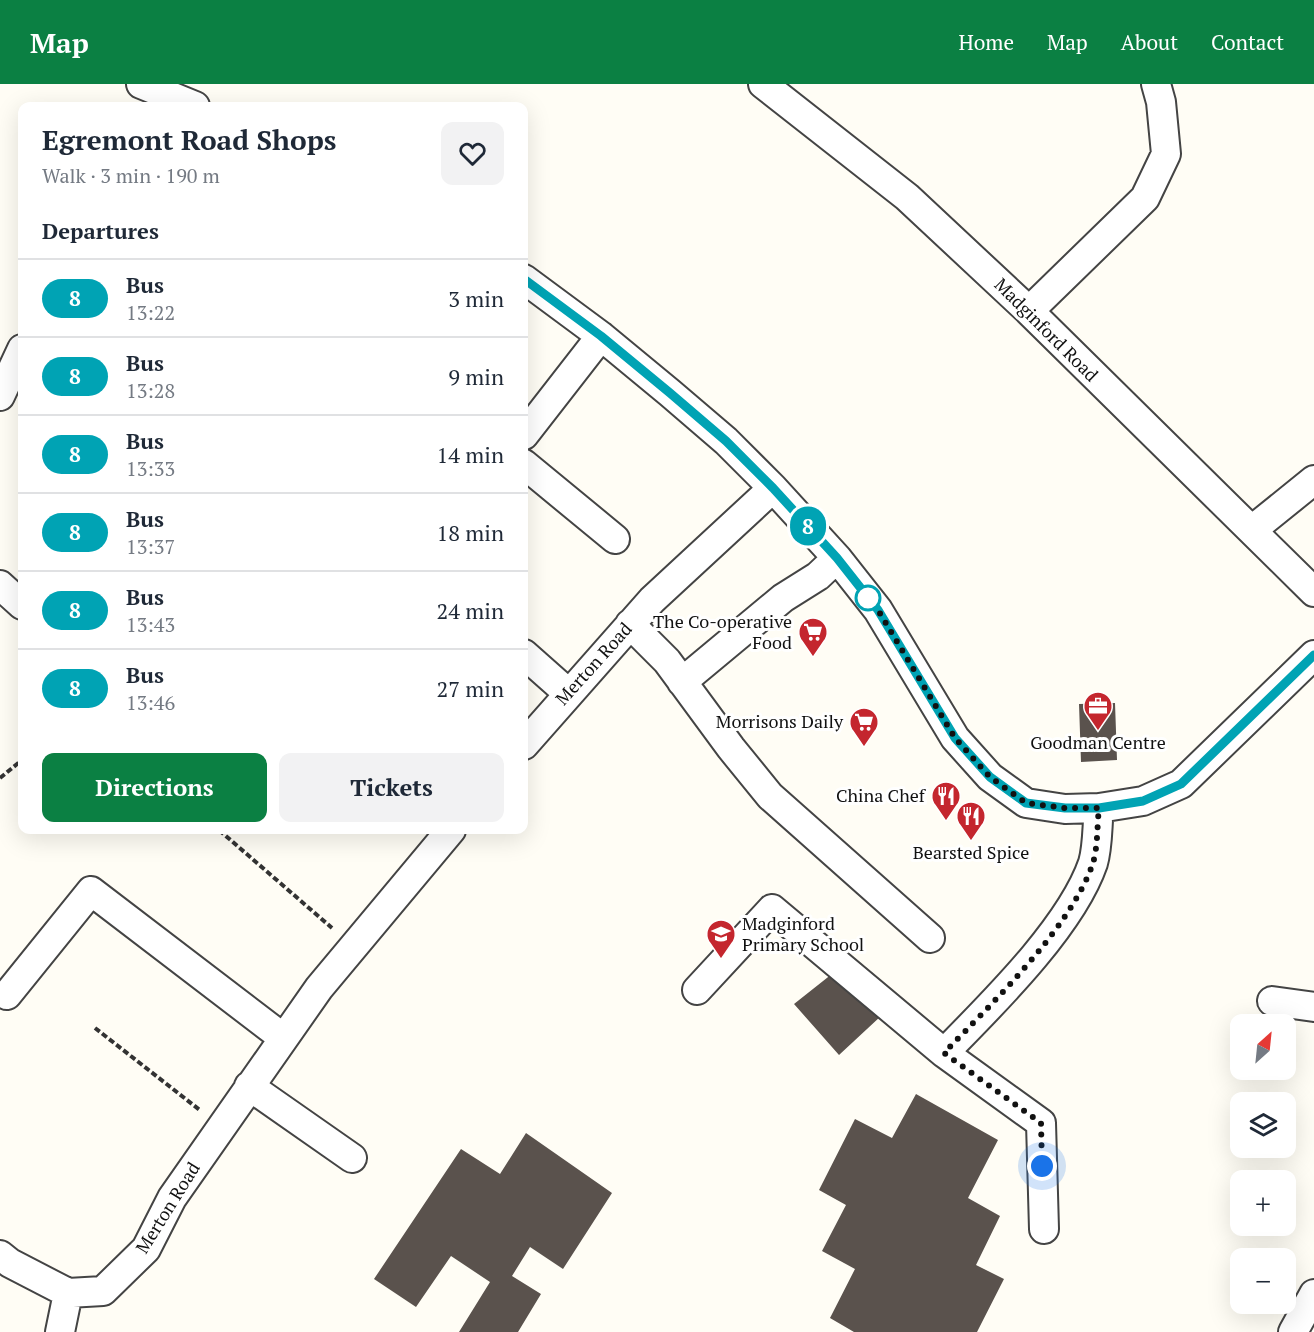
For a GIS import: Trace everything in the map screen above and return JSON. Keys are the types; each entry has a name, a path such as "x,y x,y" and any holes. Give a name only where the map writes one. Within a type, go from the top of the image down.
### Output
{"street":[{"name":"Madginford Road","path":"763,84 908,197 1029,311 1143,427 1314,592"},
{"path":"1029,311 1145,198 1166,154 1161,102 1156,84"},
{"path":"145,93 180,102"},
{"path":"528,282 601,336 726,441 773,488 837,558 878,610 955,738 990,777 1026,803 1065,808 1099,808 1143,801 1181,784 1314,655"},
{"path":"528,430 601,336"},
{"path":"0,396 18,358"},
{"path":"528,467 615,539"},
{"path":"1252,530 1314,480"},
{"name":"Merton Road","path":"528,740 652,600 773,488"},
{"path":"682,682 783,598 818,576 837,558"},
{"path":"0,585 18,601"},
{"path":"630,624 667,661 731,748 770,796 930,938"},
{"path":"528,658 568,693"},
{"path":"944,1053 1002,994 1076,900 1094,861 1099,808"},
{"name":"Merton Road","path":"68,1293 103,1291 146,1249 172,1198 282,1037 353,946 448,834"},
{"path":"8,995 91,891 282,1037"},
{"path":"697,990 772,909 944,1053 1041,1123 1044,1229"},
{"path":"1272,1001 1314,1008"},
{"path":"249,1086 352,1158"},
{"path":"0,1255 10,1263 68,1293 60,1332"},
{"path":"1293,1332 1314,1294"}],"path":[{"path":"0,778 18,763"},
{"path":"224,834 353,946"},
{"path":"95,1028 197,1110 228,1116"}],"building":[{"name":"Goodman Centre","path":"1115,703 1117,760 1081,762 1079,704"},
{"path":"842,966 881,1016 839,1055 794,1004"},
{"path":"916,1094 998,1140 968,1198 1000,1216 976,1265 1004,1279 977,1332 854,1332 830,1318 855,1269 822,1251 846,1205 819,1190 855,1119 892,1138"},
{"path":"526,1133 612,1193 563,1269 530,1247 512,1276 541,1294 518,1332 459,1332 490,1282 451,1256 416,1307 374,1279 461,1149 500,1174"}],"bus line":[{"name":"8","path":"528,282 601,336 670,393 726,441 773,488 837,558 878,610 955,738 990,777 1026,803 1065,808 1099,808 1143,801 1181,784 1211,758 1314,655"}],"place":[{"name":"The Co-operative Food","path":"813,658"},
{"name":"Goodman Centre","path":"1098,732"},
{"name":"Morrisons Daily","path":"864,748"},
{"name":"China Chef","path":"946,822"},
{"name":"Bearsted Spice","path":"971,842"},
{"name":"Madginford Primary School","path":"721,960"}],"route":[{"path":"868,598 864,593 878,610 955,738 990,777 1026,803 1065,808 1099,808 1094,861 1076,900 1002,994 944,1053 1041,1123 1042,1166"}]}
